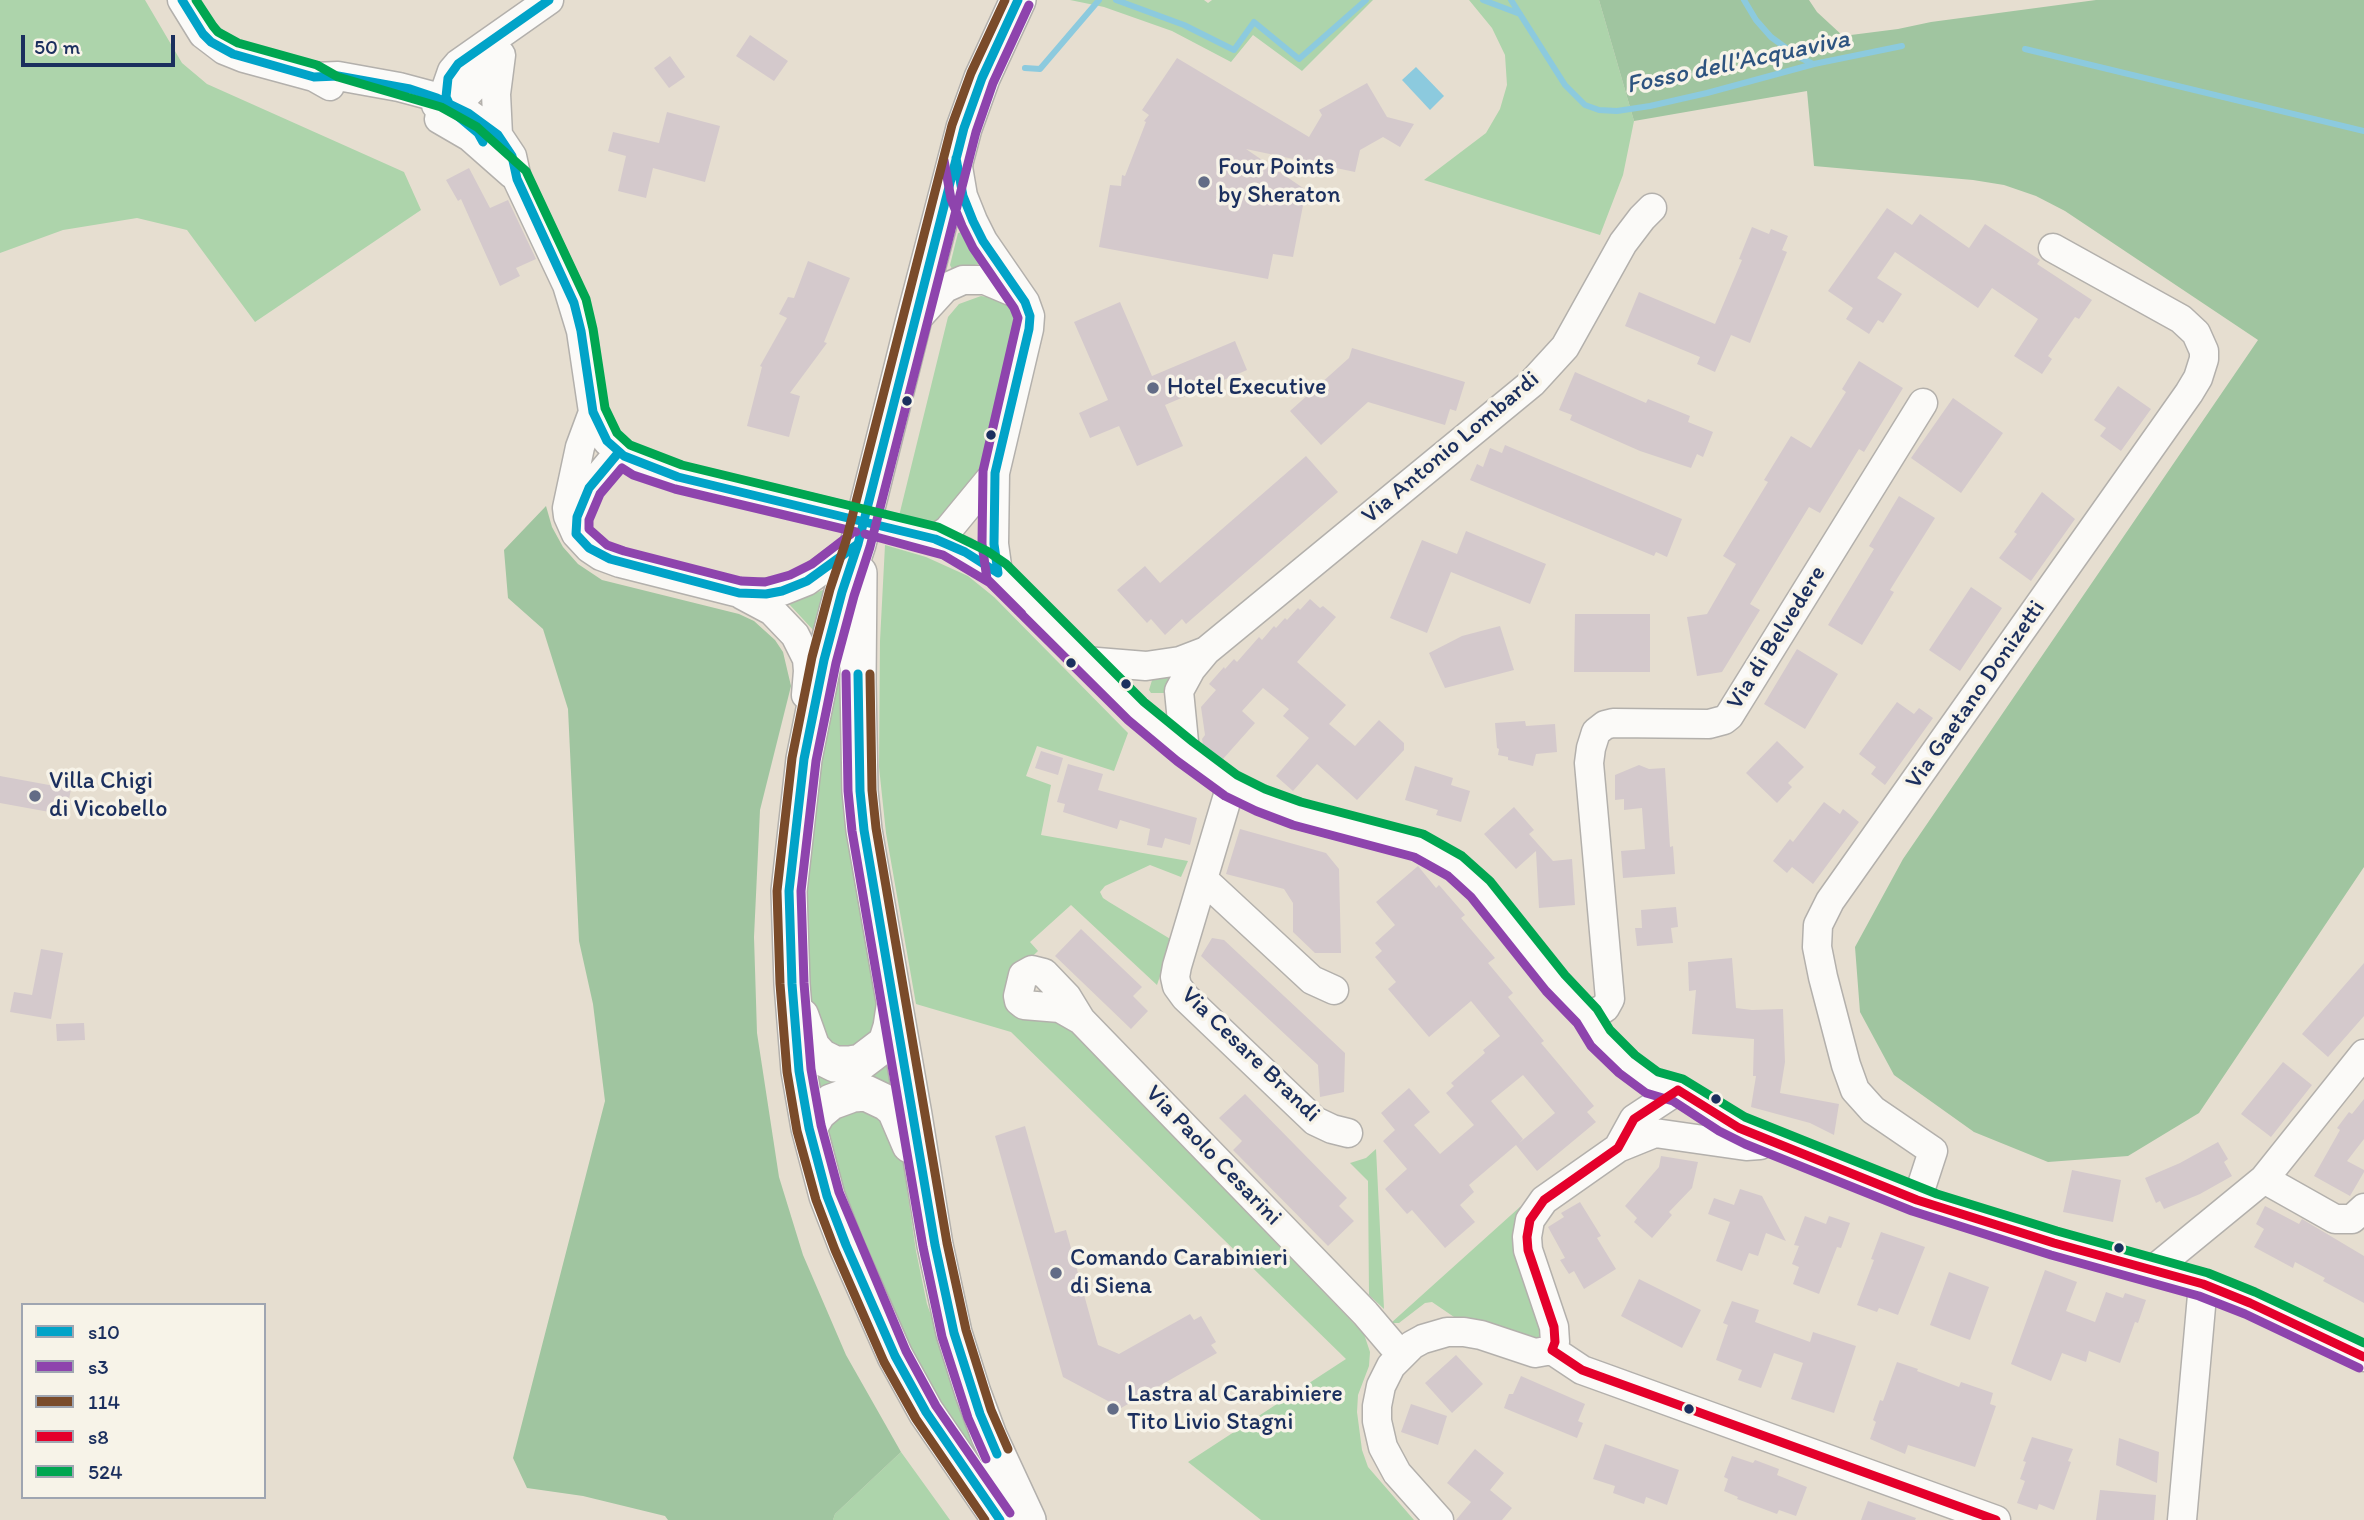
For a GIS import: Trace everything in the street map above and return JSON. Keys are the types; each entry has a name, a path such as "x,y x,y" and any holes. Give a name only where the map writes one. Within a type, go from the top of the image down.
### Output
{"main road":[{"path":"1000,1520 926,1412 895,1356 832,1209 810,1128 799,1071 789,926 791,859 803,759 824,660 858,544 956,158 982,78 1018,0"},
{"path":"858,544 860,791 870,870 943,1288 962,1359 989,1436 1028,1520"},
{"path":"789,926 800,1014 812,1047 821,1057 835,1064 850,1065 873,1055 886,1043 894,1006"},
{"path":"810,1128 818,1113 831,1102 853,1094 866,1093 875,1096 887,1103 900,1118 925,1184"}],"street":[{"path":"182,0 194,23 211,42 233,54 314,77 333,88 377,91 410,89 449,103 475,117 493,143"},
{"path":"377,91 458,64 549,0"},
{"path":"493,143 500,60 510,29"},
{"path":"449,103 466,95 500,60"},
{"path":"449,103 446,85 458,64"},
{"path":"377,91 493,143 512,156 517,178 574,303 593,412 607,441 619,452 637,463 678,477 935,538 965,552 998,573 1136,711 1185,752 1231,785 1285,810 1411,844 1449,862 1480,889 1551,978 1587,1016 1600,1038 1652,1083 1678,1090 1739,1128 1917,1200 2044,1240 2203,1284 2250,1303 2364,1357"},
{"path":"956,158 963,196 973,221 983,241 1028,309 1030,323 995,473 994,544 998,573"},
{"name":"Via Antonio Lombardi","path":"1179,691 1191,669 1206,651 1532,383 1565,347 1623,243 1652,208"},
{"name":"Via Gaetano Donizetti","path":"1917,1200 1933,1151 1873,1110 1856,1090 1846,1065 1823,977 1817,947 1818,925 1838,890 2189,393 2198,378 2204,359 2204,351 2196,333 2181,319 2053,248"},
{"path":"913,323 945,288 963,280 985,280 1018,294"},
{"name":"Via di Belvedere","path":"1587,1016 1605,1008 1610,999 1589,763 1596,732 1605,724 1613,723 1709,724 1718,723 1729,716 1923,403"},
{"path":"593,412 580,447 568,501 568,516 576,534 594,552 610,559 739,593 766,594 794,586 818,574 858,544"},
{"path":"576,534 577,517 583,498 598,474 619,452"},
{"path":"935,538 948,530 995,473"},
{"path":"739,593 781,618 805,652 808,671 801,724 803,759"},
{"name":"Via Antonio Lombardi","path":"1085,661 1146,666 1180,661 1206,651"},
{"path":"1136,711 1146,666"},
{"path":"1136,711 1179,691 1185,752"},
{"name":"Via Cesare Brandi","path":"1231,785 1176,971 1176,982 1179,990 1315,1121 1348,1133"},
{"path":"1203,879 1312,980 1334,990"},
{"path":"1587,1016 1625,1037 1663,1071 1678,1090"},
{"name":"Via Paolo Cesarini","path":"1081,1020 1365,1313 1401,1354"},
{"path":"2153,1270 2264,1179 2364,1054"},
{"path":"1627,1064 1635,1101 1645,1126"},
{"path":"1552,1350 1555,1334 1553,1322 1528,1250 1530,1220 1544,1200 1645,1126 1678,1090"},
{"path":"1645,1126 1746,1146 1778,1144"},
{"path":"2264,1179 2335,1219 2352,1219 2364,1208"},
{"path":"2182,1520 2203,1284"},
{"path":"1439,1520 1388,1459 1379,1433 1377,1406 1381,1386 1391,1366 1401,1354 1423,1339 1456,1332 1480,1335 1535,1353 1552,1350 1592,1374 1996,1520"}],"green space":[{"path":"0,0 145,0 182,63 207,84 404,172 421,210 255,322 187,230 137,218 63,230 0,253"},
{"path":"1070,0 1204,0 1208,3 1212,0 1373,0 1302,71 1253,35 1231,62 1172,31 1104,7"},
{"path":"1469,0 1599,0 1634,121 1623,175 1600,235 1424,180 1486,133 1500,109 1507,85 1505,55 1492,28"},
{"path":"1599,0 1809,0 1817,12 1843,36 2096,0 2364,0 2364,867 2199,1113 2128,1156 2048,1162 1974,1132 1894,1075 1860,1012 1855,947 1903,859 2258,340 2065,211 2036,196 2004,185 1973,180 1814,166 1807,91 1634,121"},
{"path":"962,232 980,264 952,269 950,265 958,233"},
{"path":"981,296 1002,299 1016,317 1016,330 981,477 939,526 899,516 948,317 959,304"},
{"path":"546,506 552,527 563,547 578,564 602,580 739,614 754,621 775,640 783,652 791,686 760,810 754,937 757,1033 779,1177 803,1255 846,1355 901,1452 835,1514 833,1520 668,1520 665,1516 583,1496 527,1488 513,1458 605,1101 593,1004 579,941 568,709 543,629 508,598 504,550"},
{"path":"885,545 926,557 968,576 994,597 1128,733 1114,771 1037,746 1026,776 1051,785 1041,835 1188,861 1181,877 1150,865 1105,886 1100,892 1109,902 1172,940 1157,985 1071,905 1030,942 1038,951 1015,973 1364,1334 1370,1352 1369,1366 1358,1395 1357,1412 1362,1450 1368,1467 1414,1520 1261,1520 1188,1462 1346,1359 1011,1032 916,1004 886,833 879,767 880,641"},
{"path":"825,589 814,631 789,604"},
{"path":"841,624 886,1014 854,1055 816,1036 808,1011 805,886 809,821"},
{"path":"1172,668 1170,690 1151,693 1149,690 1153,677"},
{"path":"889,1054 898,1086 822,1095 811,1070"},
{"path":"862,1101 900,1140 916,1251 927,1304 999,1505 863,1269 823,1129"},
{"path":"1376,1149 1384,1309 1369,1295 1368,1181 1350,1163 1366,1158"},
{"path":"1521,1206 1515,1219 1514,1243 1542,1334 1538,1338 1532,1341 1457,1319 1432,1302 1425,1303 1399,1323 1391,1323"},
{"path":"901,1452 950,1520 833,1520 835,1514"}],"water":[{"path":"1416,67 1444,96 1430,110 1402,80"}],"building":[{"path":"750,35 788,61 774,81 736,56"},
{"path":"670,56 685,77 669,88 654,68"},
{"path":"1177,58 1309,137 1322,115 1319,110 1367,83 1387,117 1414,124 1400,147 1383,137 1360,150 1355,172 1246,149 1306,190 1293,257 1273,254 1268,279 1099,247 1110,185 1121,186 1122,175 1125,176 1146,122 1144,121 1149,115 1142,110"},
{"path":"667,112 720,126 705,182 653,168 646,198 618,191 626,156 608,151 613,132 659,143"},
{"path":"469,168 490,208 508,200 536,259 516,268 520,276 500,286 461,199 458,201 446,180"},
{"path":"1887,208 1912,225 1920,214 1969,248 1985,224 2040,260 2037,264 2092,300 2079,319 2075,317 2048,356 2052,359 2042,374 2014,356 2038,319 1992,288 1978,308 1895,252 1877,278 1902,294 1883,323 1878,320 1869,334 1846,319 1853,308 1828,291"},
{"path":"1752,227 1769,234 1771,229 1788,236 1782,250 1787,252 1750,343 1731,335 1715,372 1697,364 1700,357 1625,326 1639,292 1715,324 1742,260 1739,259"},
{"path":"808,261 850,278 824,342 827,343 790,393 800,396 789,437 747,426 762,367 760,366 787,318 779,314 788,297 794,298"},
{"name":"Hotel Executive","path":"1120,302 1152,376 1235,341 1247,370 1165,405 1183,446 1137,466 1119,426 1090,438 1079,413 1108,400 1074,322"},
{"path":"1352,348 1465,382 1456,411 1450,409 1445,425 1368,402 1321,445 1290,411 1349,358"},
{"path":"1859,361 1903,388 1864,452 1859,449 1820,513 1809,507 1750,604 1760,610 1722,672 1697,676 1687,617 1707,614 1736,564 1723,556 1768,482 1764,480 1791,436 1811,448 1846,392 1842,389"},
{"path":"1575,372 1646,403 1648,399 1690,416 1688,422 1713,432 1703,457 1697,454 1691,468 1640,451 1570,420 1572,415 1559,410"},
{"path":"2118,386 2151,409 2121,451 2100,436 2106,428 2094,420"},
{"path":"1953,398 2003,433 1961,493 1911,458"},
{"path":"1505,445 1682,519 1667,557 1656,552 1654,556 1470,480 1477,464 1483,467 1490,448 1502,453"},
{"path":"1306,456 1338,492 1186,624 1182,619 1165,635 1151,619 1147,623 1117,590 1145,566 1160,583"},
{"path":"2042,492 2075,519 2031,581 1999,558"},
{"path":"1899,496 1935,518 1890,590 1894,592 1862,645 1828,625 1874,549 1869,546"},
{"path":"1466,531 1546,564 1530,604 1451,572 1427,633 1390,618 1422,540 1457,554"},
{"path":"1971,587 2002,608 1960,671 1929,650"},
{"path":"1310,599 1336,617 1297,662 1346,705 1329,724 1355,746 1379,720 1404,743 1404,750 1357,800 1317,764 1293,791 1276,776 1309,738 1283,716 1289,709 1263,688 1242,711 1255,723 1223,759 1203,744 1205,735 1201,707 1216,690 1209,684 1234,659 1237,662 1259,637 1262,640 1274,626 1276,628 1285,618 1287,620"},
{"path":"1575,614 1650,614 1650,672 1574,672"},
{"path":"1500,626 1514,670 1445,688 1429,653 1462,636"},
{"path":"1797,649 1838,674 1805,729 1764,704"},
{"path":"1897,702 1914,714 1919,708 1933,718 1885,785 1871,774 1876,767 1859,754"},
{"path":"1525,721 1526,726 1555,724 1557,752 1536,754 1533,766 1498,755 1495,723"},
{"path":"1777,741 1804,767 1788,783 1792,787 1777,803 1746,773"},
{"path":"1041,751 1063,758 1058,775 1035,768"},
{"path":"1068,764 1103,774 1098,790 1197,818 1190,845 1165,838 1162,848 1147,845 1150,829 1120,820 1117,829 1063,812 1065,804 1057,802"},
{"path":"1639,765 1649,769 1665,768 1670,847 1673,846 1675,874 1623,878 1621,851 1645,849 1642,808 1624,810 1624,799 1615,800 1615,775"},
{"path":"1415,766 1453,778 1451,785 1470,791 1461,822 1436,815 1438,810 1405,800"},
{"name":"Villa Chigi di Vicobello","path":"0,776 71,789 66,815 0,803"},
{"path":"1824,802 1840,814 1843,809 1859,822 1813,884 1792,867 1787,873 1773,861 1790,839 1793,842"},
{"path":"1514,807 1534,830 1529,834 1553,861 1572,859 1575,905 1539,908 1536,851 1516,869 1484,834"},
{"path":"1240,829 1326,853 1339,869 1341,953 1315,953 1293,932 1293,903 1284,889 1226,874"},
{"path":"1418,866 1436,888 1439,885 1465,915 1461,918 1495,958 1488,963 1513,993 1508,997 1544,1041 1541,1043 1594,1106 1587,1112 1596,1122 1537,1171 1516,1145 1469,1185 1474,1192 1460,1205 1475,1222 1445,1248 1412,1210 1407,1214 1385,1189 1407,1169 1383,1141 1395,1130 1381,1113 1409,1088 1430,1112 1414,1125 1440,1154 1474,1125 1446,1093 1454,1086 1451,1083 1500,1036 1471,1001 1429,1037 1388,989 1396,982 1375,957 1382,951 1375,943 1395,925 1376,902","holes":["1523,1075 1555,1113 1519,1143 1523,1139 1491,1101"]},
{"path":"1676,907 1678,927 1671,928 1673,943 1637,946 1635,928 1642,928 1641,910"},
{"path":"1081,929 1142,987 1133,996 1148,1011 1131,1029 1055,956"},
{"path":"1212,938 1224,940 1345,1053 1344,1092 1320,1097 1318,1065 1201,956"},
{"path":"41,949 63,953 51,1019 10,1012 14,992 32,995"},
{"path":"1732,958 1736,1008 1783,1009 1785,1062 1780,1093 1839,1104 1834,1135 1810,1123 1751,1107 1756,1076 1753,1076 1754,1039 1692,1034 1696,990 1689,991 1688,962"},
{"path":"2364,963 2364,1016 2328,1057 2302,1034"},
{"path":"84,1023 85,1040 57,1041 56,1024"},
{"path":"2283,1062 2312,1085 2271,1137 2241,1114"},
{"path":"1245,1094 1347,1198 1339,1206 1354,1221 1328,1246 1233,1150 1242,1141 1219,1118"},
{"path":"2364,1099 2364,1139 2347,1161 2364,1172 2350,1196 2314,1176 2340,1130 2337,1128 2349,1112 2352,1114"},
{"name":"Comando Carabinieri di Siena","path":"1025,1126 1055,1233 1066,1230 1098,1345 1119,1354 1190,1314 1194,1320 1201,1316 1216,1342 1211,1345 1217,1353 1121,1408 1063,1377 995,1136"},
{"path":"2218,1142 2228,1159 2224,1162 2232,1176 2200,1194 2164,1209 2160,1201 2156,1203 2145,1178"},
{"path":"1661,1156 1698,1162 1692,1188 1669,1212 1672,1215 1652,1238 1634,1222 1637,1218 1625,1206 1659,1167"},
{"path":"2072,1170 2121,1180 2113,1222 2063,1212"},
{"path":"1740,1189 1762,1196 1786,1241 1766,1233 1758,1256 1749,1253 1742,1271 1716,1261 1730,1222 1708,1214 1714,1198 1734,1205"},
{"path":"1580,1202 1601,1236 1597,1238 1616,1269 1584,1289 1574,1271 1569,1274 1560,1260 1565,1258 1548,1227 1564,1217 1561,1213"},
{"path":"2265,1206 2299,1224 2302,1219 2364,1256 2364,1303 2295,1262 2293,1268 2254,1247 2264,1229 2256,1224"},
{"path":"1805,1216 1826,1224 1829,1216 1850,1223 1841,1248 1837,1247 1819,1294 1793,1284 1799,1267 1792,1264 1799,1246 1794,1245"},
{"path":"1881,1232 1925,1247 1898,1315 1879,1308 1877,1312 1857,1305"},
{"path":"2045,1270 2077,1282 2066,1311 2095,1322 2106,1292 2123,1298 2125,1293 2146,1300 2120,1363 2089,1351 2086,1362 2062,1353 2051,1381 2011,1364"},
{"path":"1949,1272 1989,1287 1970,1340 1930,1325"},
{"path":"1639,1279 1701,1310 1682,1348 1621,1316"},
{"path":"1732,1301 1759,1310 1755,1322 1810,1342 1813,1332 1856,1346 1834,1413 1791,1399 1803,1363 1774,1353 1761,1388 1738,1380 1742,1370 1716,1360 1728,1325 1723,1323"},
{"path":"1456,1355 1483,1384 1452,1413 1425,1383"},
{"path":"1897,1362 1959,1387 1961,1382 1993,1393 1990,1404 1996,1406 1975,1467 1908,1445 1905,1454 1870,1439 1880,1400 1883,1401"},
{"path":"1521,1376 1585,1404 1578,1421 1583,1423 1577,1438 1504,1408 1509,1394 1513,1394"},
{"path":"1411,1404 1447,1416 1438,1445 1401,1432"},
{"path":"2032,1437 2073,1449 2054,1510 2039,1504 2037,1510 2017,1503 2025,1481 2020,1479 2026,1462 2023,1461"},
{"path":"2119,1438 2159,1452 2157,1483 2116,1465"},
{"path":"1605,1444 1679,1470 1667,1505 1646,1497 1644,1504 1613,1493 1615,1486 1593,1479"},
{"path":"1475,1449 1504,1473 1490,1490 1512,1508 1502,1520 1456,1520 1471,1502 1447,1483"},
{"path":"1732,1456 1753,1463 1755,1460 1779,1469 1777,1475 1807,1487 1796,1516 1779,1510 1777,1514 1737,1499 1738,1497 1724,1491 1728,1479 1724,1477"},
{"path":"2100,1490 2156,1495 2154,1520 2096,1520"},
{"path":"1868,1501 1916,1518 1861,1520"}],"waterway":[{"path":"1025,68 1040,69 1099,0"},
{"path":"1116,0 1184,25 1234,50 1254,22 1299,59 1366,0"},
{"path":"1483,0 1520,14"},
{"name":"Fosso dell'Acquaviva","path":"1511,0 1565,85 1585,105 1599,110 1617,111 1650,106 1814,64 1902,46"},
{"path":"1744,0 1771,37 1813,64"},
{"name":"Fosso dell'Acquaviva","path":"2025,49 2364,131"}],"transit line":[{"name":"s10","path":"182,0 203,34 211,42 233,54 314,77 338,76 410,89 468,113 498,135 512,156 517,179 574,303 593,412 607,441 624,456 678,477 935,539 965,552 998,573"},
{"name":"524","path":"196,0 218,32 238,43 317,65 338,77 441,107 477,127 526,171 586,299 605,408 617,433 630,445 682,465 938,527 987,551 1006,564 1144,702 1237,775 1301,802 1423,834 1462,856 1490,881 1565,975 1597,1009 1610,1030 1635,1055 1658,1072 1683,1079 1745,1117 1937,1194 2208,1273 2364,1343"},
{"name":"s10","path":"483,142 478,133 453,112 446,97 448,78 458,64 549,0"},
{"name":"114","path":"985,1520 916,1419 884,1362 816,1200 797,1131 787,1072 780,984 777,891 792,758 812,657 846,541 952,125 971,73 1005,0"},
{"name":"s10","path":"1000,1520 926,1412 895,1356 827,1196 809,1128 799,1071 792,984 789,891 804,759 824,660 858,544 964,128 982,78 1018,0"},
{"name":"s3","path":"1010,1513 936,1406 906,1351 839,1192 821,1125 811,1069 804,983 801,891 816,761 836,663 870,547 976,132 993,83 1029,5"},
{"name":"s10","path":"956,158 963,196 973,221 983,241 1025,302 1030,316 995,473 994,544 998,573"},
{"name":"s3","path":"944,160 951,199 962,226 1018,318 983,471 982,544 987,579 1022,614"},
{"name":"s10","path":"619,452 589,488 577,517 576,534 589,548 610,559 739,593 766,594 807,581 858,544"},
{"name":"s3","path":"851,534 812,564 790,575 765,582 741,581 607,545 589,529 589,520 600,494 622,468 633,475 675,489 856,532"},
{"name":"s3","path":"865,534 943,555 990,583 1128,720 1225,796 1293,825 1414,857 1448,876 1471,897 1546,991 1577,1023 1591,1046 1619,1073 1646,1093 1673,1101 1719,1131 1745,1144 1912,1211 2051,1255 2199,1296 2245,1314 2359,1368"},
{"name":"s3","path":"846,674 848,791 852,831 923,1247 942,1337 968,1418 986,1459"},
{"name":"s10","path":"858,674 860,791 864,830 935,1245 954,1333 980,1414 997,1454"},
{"name":"114","path":"870,674 872,790 876,828 947,1243 966,1330 991,1410 1008,1449"},
{"name":"s8","path":"1678,1090 1739,1128 1917,1200 2054,1243 2203,1284 2250,1303 2364,1357"},
{"name":"s8","path":"1552,1350 1555,1342 1554,1327 1528,1250 1530,1220 1544,1200 1618,1148 1634,1119 1678,1090"},
{"name":"s8","path":"1552,1350 1582,1370 1996,1520"}],"place":[{"name":"Four Points by Sheraton","path":"1204,182"},
{"name":"Hotel Executive","path":"1153,388"},
{"name":"Villa Chigi di Vicobello","path":"35,796"},
{"name":"Comando Carabinieri di Siena","path":"1056,1273"},
{"name":"Lastra al Carabiniere Tito Livio Stagni","path":"1113,1409"}]}
